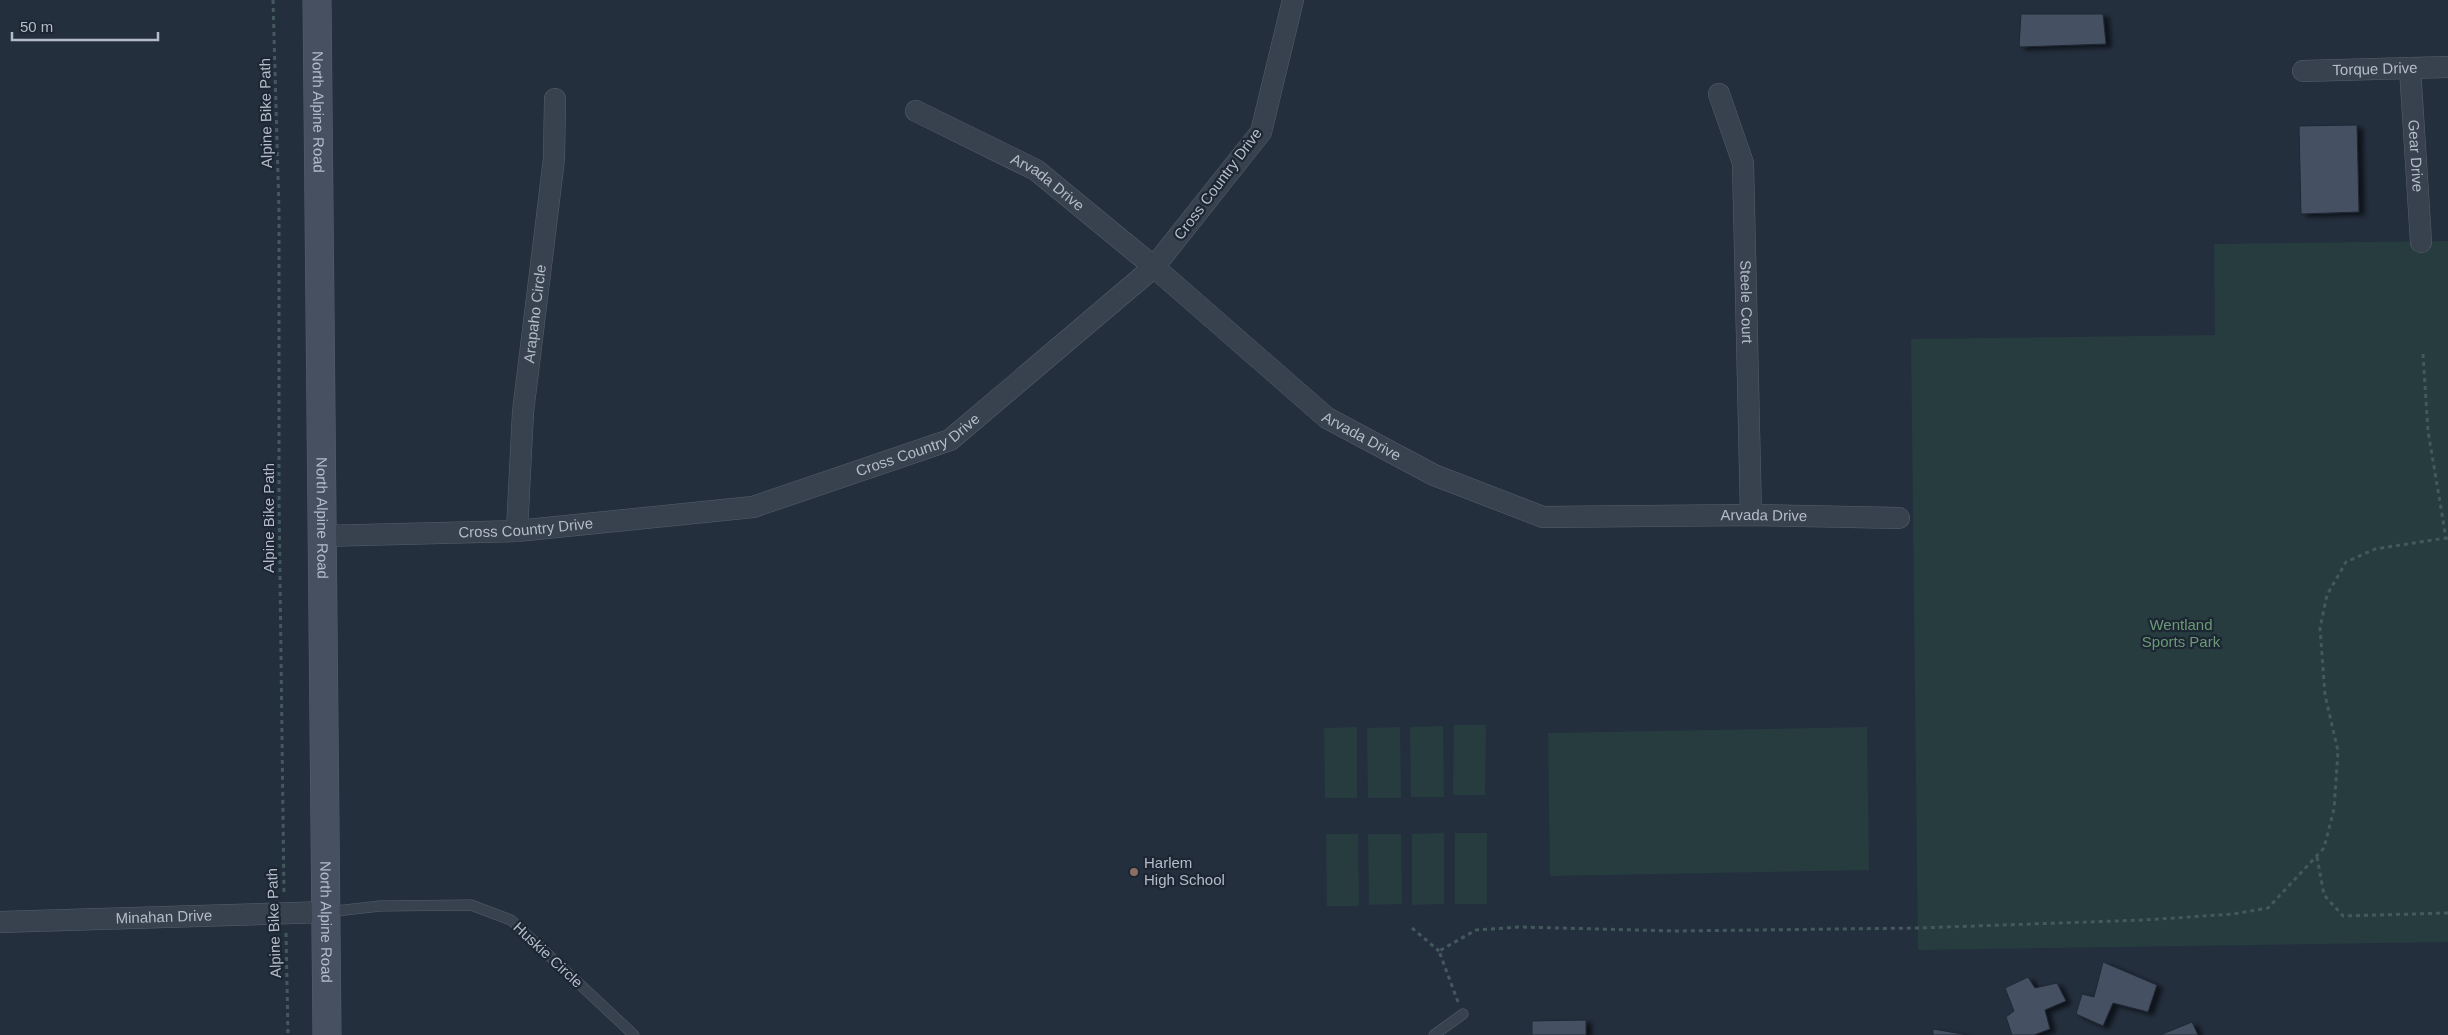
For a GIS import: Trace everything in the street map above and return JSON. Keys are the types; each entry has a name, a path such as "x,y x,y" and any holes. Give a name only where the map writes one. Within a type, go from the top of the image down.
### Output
{"main road":[{"name":"North Alpine Road","path":"317,0 327,1035"}],"street":[{"name":"Cross Country Drive","path":"322,536 517,531 753,507 950,440 1154,267 1261,132 1293,0"},
{"name":"Torque Drive","path":"2303,71 2448,67"},
{"name":"Gear Drive","path":"2410,68 2421,242"},
{"name":"Steele Court","path":"1719,94 1743,163 1751,515"},
{"name":"Arapaho Circle","path":"517,531 523,412 554,158 555,99"},
{"name":"Arvada Drive","path":"916,111 1036,170 1154,267 1327,418 1434,475 1543,517 1751,515 1899,518"},
{"name":"Minahan Drive","path":"0,922 326,912"}],"lane":[{"name":"Huskie Circle","path":"326,912 380,906 471,905 510,920 634,1035"},
{"path":"1434,1035 1463,1014"}],"path":[{"name":"Alpine Bike Path","path":"274,0 279,211 279,496 284,914 288,941 288,1035"},
{"path":"1439,950 1476,930 1520,927 1676,931 1918,928 2233,914 2268,908 2324,848 2334,810 2338,751 2326,695 2320,628 2327,595 2346,562 2375,549 2447,539 2428,430 2423,354"},
{"path":"2317,856 2324,895 2343,916 2448,913"},
{"path":"1412,928 1439,950 1463,1014"}],"green space":[{"name":"Wentland Sports Park","path":"2448,241 2448,942 1918,950 1911,339 2215,335 2214,244"},
{"path":"1454,725 1486,725 1485,795 1453,795"},
{"path":"1443,726 1444,797 1411,797 1410,727"},
{"path":"1357,727 1357,798 1325,798 1324,728"},
{"path":"1400,727 1401,798 1368,798 1367,728"},
{"path":"1867,727 1869,870 1550,876 1548,733"},
{"path":"1444,833 1444,904 1412,905 1412,834"},
{"path":"1455,833 1487,833 1487,904 1455,904"},
{"path":"1326,834 1358,834 1359,906 1327,906"},
{"path":"1368,834 1401,834 1402,904 1369,905"}],"building":[{"path":"2021,14 2103,14 2106,44 2019,47"},
{"path":"2357,125 2359,212 2301,214 2299,126"},
{"path":"2103,962 2157,985 2148,1012 2113,1003 2103,1026 2076,1014 2082,994 2094,997"},
{"path":"2028,977 2035,988 2057,983 2066,1001 2045,1010 2050,1029 2034,1035 2012,1035 2006,1017 2014,1011 2005,988"},
{"path":"1586,1020 1586,1035 1532,1035 1532,1021"},
{"path":"2192,1022 2198,1035 2160,1035"},
{"path":"1933,1029 1968,1035 1933,1035"}],"place":[{"name":"Harlem High School","path":"1134,872"}]}
